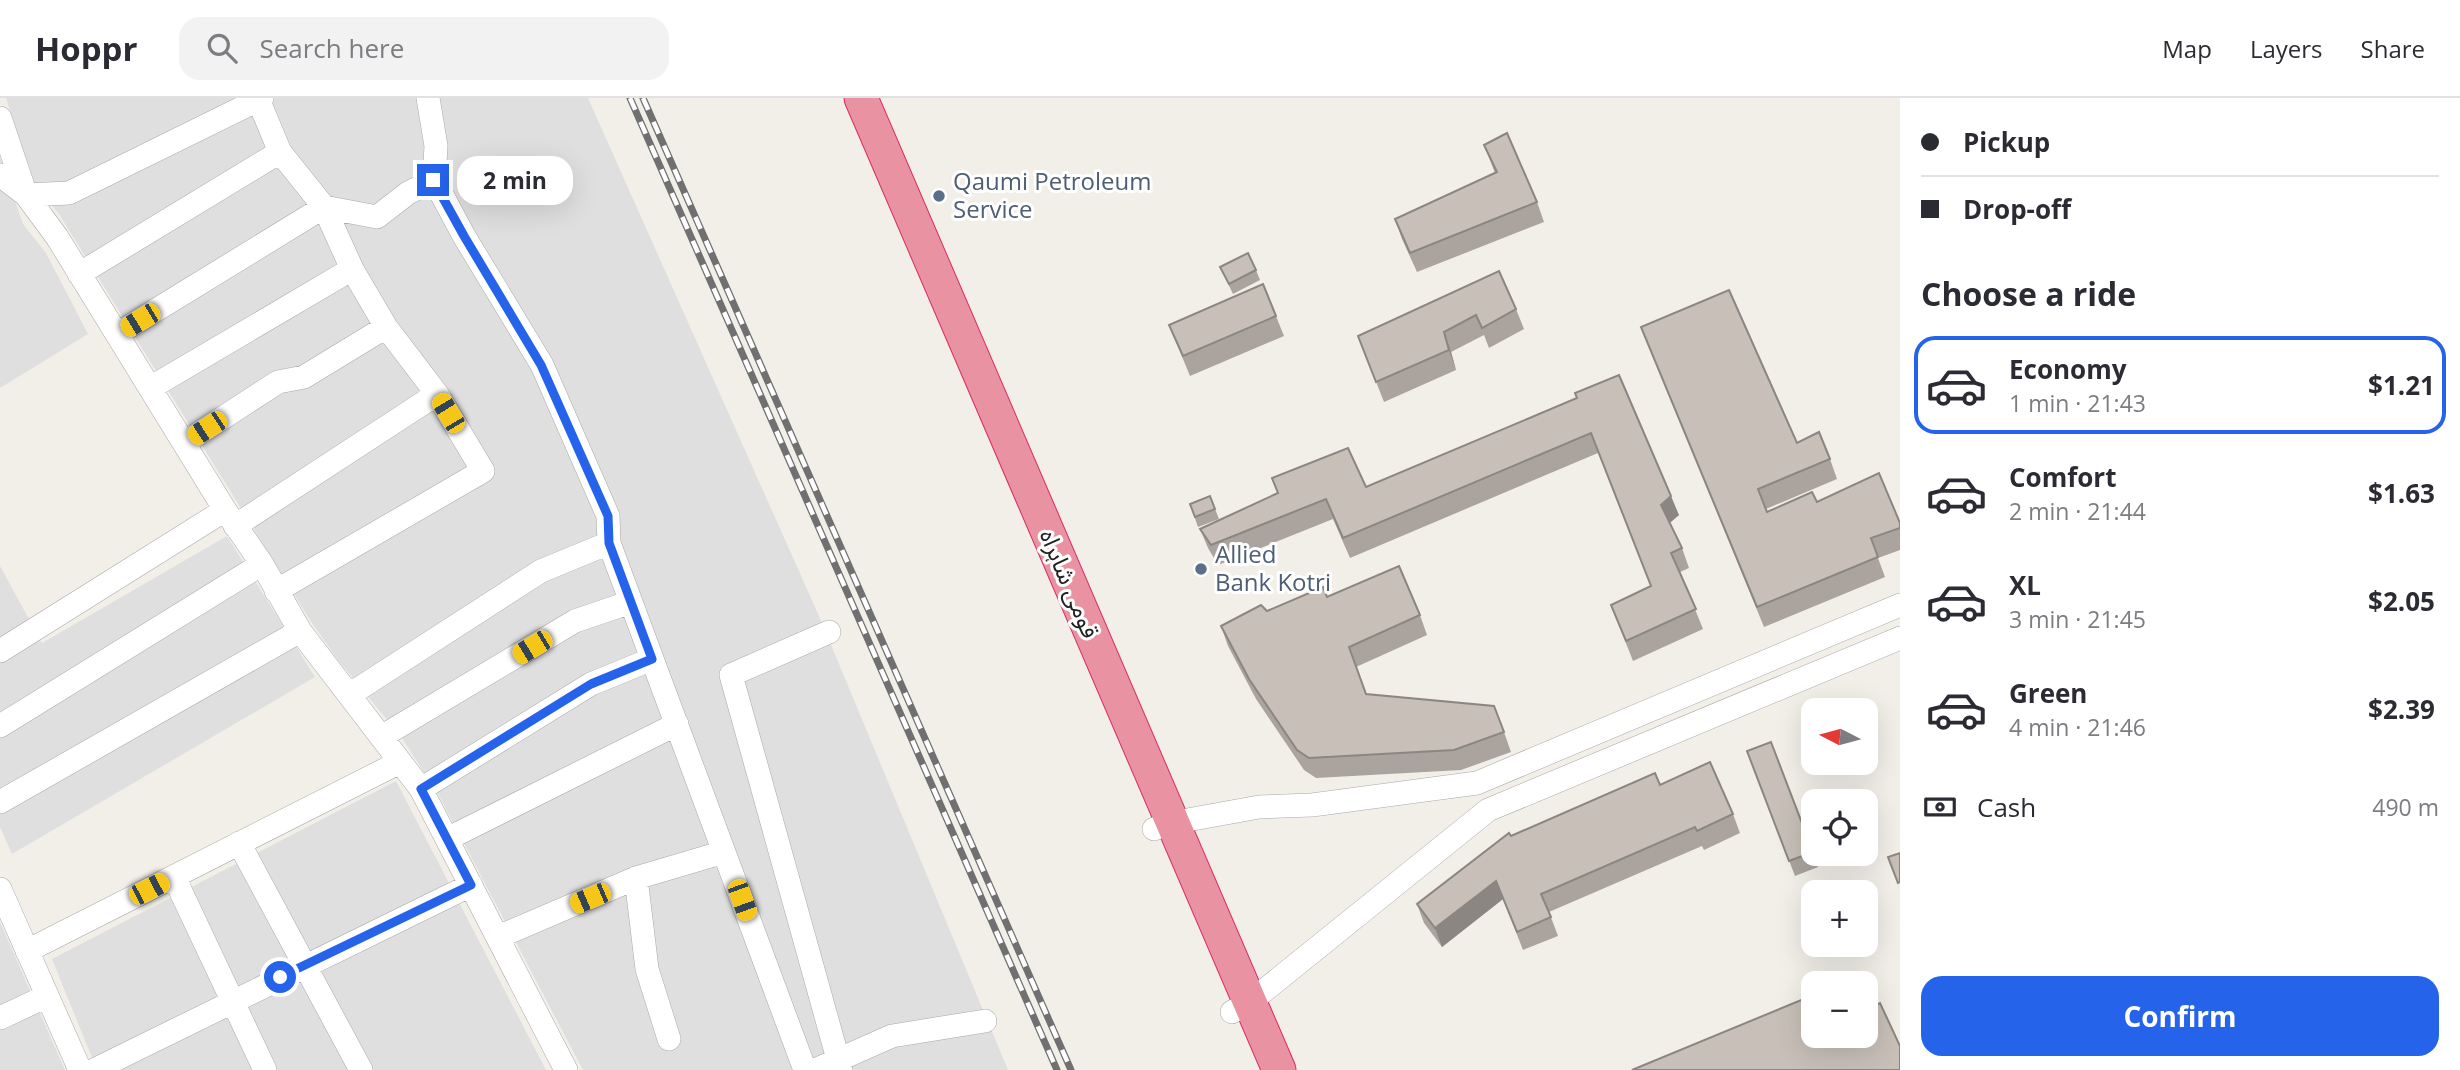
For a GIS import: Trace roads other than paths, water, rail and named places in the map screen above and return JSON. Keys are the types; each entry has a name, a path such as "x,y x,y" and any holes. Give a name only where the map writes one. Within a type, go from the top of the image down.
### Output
{"highway":[{"name":"قومی شاہراہ","path":"842,98 1241,1007 1279,1070"},
{"name":"قومی شاہراہ","path":"861,98 1163,826"},
{"name":"قومی شاہراہ","path":"1241,1007 1256,1070"}],"street":[{"path":"0,175 26,195 69,193 260,98 281,152 324,207 352,269 386,327 437,394 483,471 276,591"},
{"path":"428,98 436,146 433,180 541,365 608,516 609,543 805,1070"},
{"path":"0,118 26,195 117,334 300,631 421,789 498,937 562,1069"},
{"path":"79,274 281,152"},
{"path":"117,334 324,207 377,217 408,193 433,180"},
{"path":"150,388 352,269"},
{"path":"184,443 278,382 304,377 386,327"},
{"path":"0,651 437,394"},
{"path":"349,695 541,571 609,543"},
{"path":"0,726 261,564"},
{"path":"381,737 575,621 631,602"},
{"path":"1163,826 1259,807 1312,806 1477,783 1900,605"},
{"path":"0,802 300,631"},
{"path":"829,632 731,675 839,1065"},
{"path":"1241,1007 1488,810 1900,638"},
{"path":"421,789 591,684 652,659"},
{"path":"447,839 677,724"},
{"path":"27,951 400,762"},
{"path":"239,843 361,1070"},
{"path":"498,937 636,878 724,852"},
{"path":"174,877 265,1070"},
{"path":"636,878 647,969 669,1038"},
{"path":"94,1070 471,885"},
{"path":"0,889 6,919 27,951 80,1070"},
{"path":"0,1018 47,996"},
{"path":"815,1070 839,1065 892,1036 985,1021"}],"railway":[{"path":"630,98 1057,1070"},
{"path":"643,98 1071,1070"}],"place":[{"name":"Qaumi Petroleum Service","path":"939,196"},
{"name":"Allied Bank Kotri","path":"1201,569"}]}
